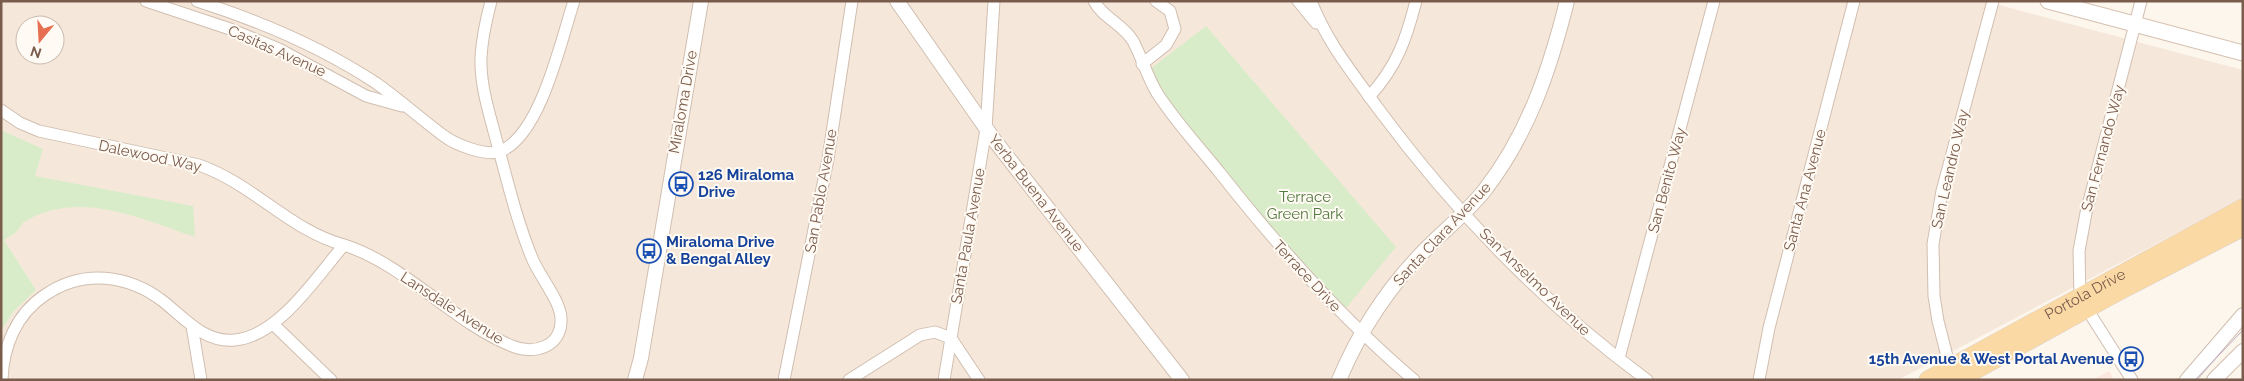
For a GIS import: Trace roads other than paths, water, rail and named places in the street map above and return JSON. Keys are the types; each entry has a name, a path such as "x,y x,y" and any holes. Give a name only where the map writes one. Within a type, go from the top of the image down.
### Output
{"main road":[{"path":"2048,1 2243,52"},
{"name":"Portola Drive","path":"1928,380 1954,374 2084,303 2243,208"},
{"name":"Portola Drive","path":"2084,303 2243,227"}],"street":[{"name":"Casitas Avenue","path":"146,1 230,29 279,49 366,96 404,106"},
{"name":"Casitas Avenue","path":"198,1 261,24 310,46 374,82 404,106 423,117 451,141 479,150 500,152"},
{"name":"Lansdale Avenue","path":"344,245 377,258 465,319 512,346 537,350 548,346 556,338 561,328 558,306 534,264 524,238 500,152 482,76 483,39 491,1"},
{"path":"500,152 518,138 534,118 574,1"},
{"name":"Miraloma Drive","path":"635,380 641,358 701,1"},
{"name":"San Pablo Avenue","path":"784,380 825,176 852,1"},
{"name":"Yerba Buena Avenue","path":"897,1 986,129 1182,380"},
{"name":"Santa Paula Avenue","path":"944,380 986,129 994,1"},
{"name":"Terrace Drive","path":"1094,1 1105,16 1126,32 1168,108 1271,238 1362,332 1414,380"},
{"path":"1142,64 1166,45 1175,29 1170,11 1156,1"},
{"name":"San Anselmo Avenue","path":"1298,1 1414,156 1464,213 1543,293 1648,380"},
{"name":"San Anselmo Avenue","path":"1311,1 1323,32"},
{"path":"1369,97 1392,69 1401,51 1416,1"},
{"name":"Santa Clara Avenue","path":"1339,380 1362,332 1380,303 1409,268 1464,213 1500,170 1528,119 1550,66 1567,1"},
{"name":"San Benito Way","path":"1620,358 1714,1"},
{"name":"Santa Ana Avenue","path":"1760,380 1768,328 1854,1"},
{"name":"San Leandro Way","path":"1954,374 1938,321 1934,296 1933,244 1942,191 1993,1"},
{"name":"San Fernando Way","path":"2084,303 2078,272 2082,232 2141,1"},
{"name":"Dalewood Way","path":"1,110 20,123 45,133 199,165 220,172 247,188 308,232 344,245"},
{"path":"2,380 7,344 26,312 38,300 55,288 72,281 91,277 110,278 128,282 163,302 192,326 218,340 234,341 250,338 274,325 344,245"},
{"path":"2084,303 2132,380"},
{"path":"2187,380 2243,315"},
{"path":"274,325 331,380"},
{"path":"192,326 201,380"},
{"path":"849,380 920,335 935,332 951,338 979,380"},
{"path":"2214,380 2243,351"}],"tram line":[{"path":"2195,380 2243,330"}],"place":[{"name":"126 Miraloma Drive","path":"681,184"},
{"name":"Miraloma Drive & Bengal Alley","path":"649,251"},
{"name":"15th Avenue & West Portal Avenue","path":"2131,359"}],"park label":[{"name":"Terrace Green Park","path":"1305,206"}]}
